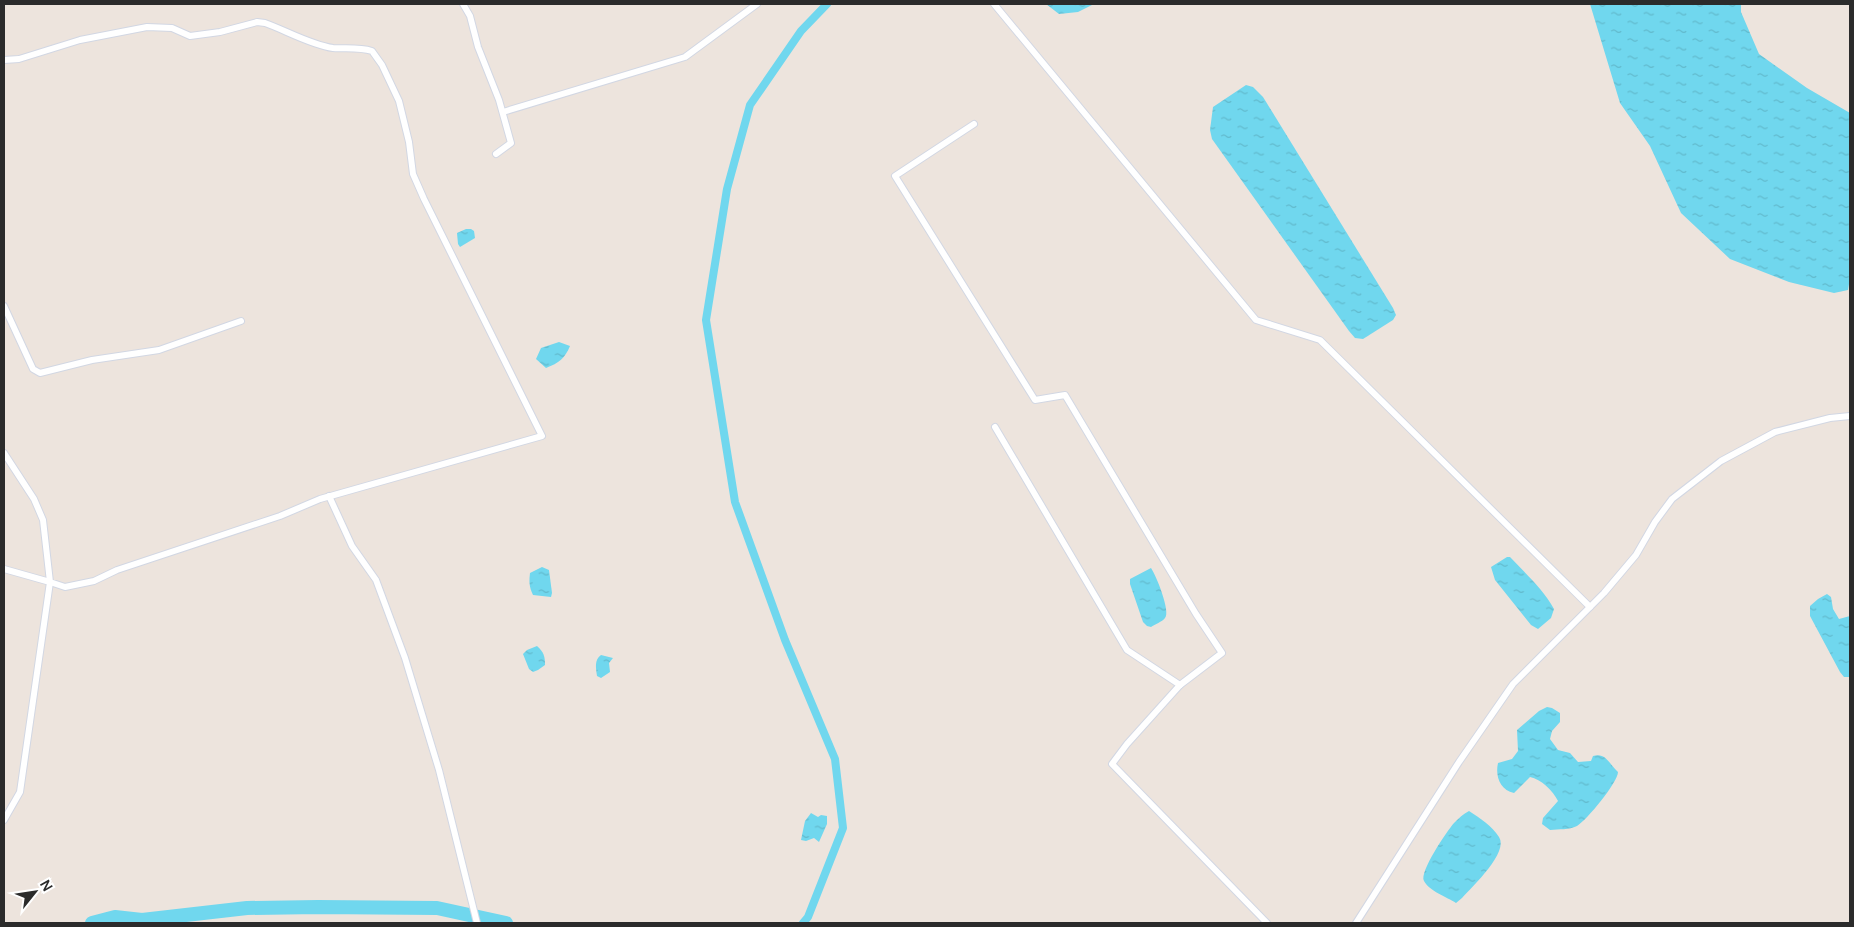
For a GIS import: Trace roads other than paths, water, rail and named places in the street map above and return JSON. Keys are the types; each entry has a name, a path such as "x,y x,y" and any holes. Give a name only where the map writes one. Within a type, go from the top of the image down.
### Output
{"street":[{"path":"463,4 470,16 478,47 502,112 511,143 496,154"},
{"path":"502,112 685,57 756,4"},
{"path":"994,4 1256,320 1320,340 1590,607"},
{"path":"4,60 19,59 80,40 146,27 172,28 190,36 220,32 257,22 265,23 332,48 361,48 372,51 382,65 399,101 409,142 413,174 424,199 542,436 329,496 280,516 117,570 94,581 65,587 4,569"},
{"path":"974,124 895,176 1035,400 1065,395 1196,614 1222,652 1180,685 1127,744 1112,764 1267,923"},
{"path":"4,306 33,369 40,373 92,360 160,350 241,321"},
{"path":"1356,923 1459,762 1513,684 1604,593 1636,556 1655,522 1672,499 1721,461 1775,432 1830,418 1850,416"},
{"path":"995,426 1127,650 1180,685"},
{"path":"4,453 34,499 43,520 50,582 20,792 4,820"},
{"path":"329,496 352,546 376,580 405,658 439,770 477,923"}],"water":[{"path":"1046,4 1094,4 1078,12 1059,14"},
{"path":"1590,4 1741,4 1741,12 1759,54 1807,88 1850,113 1850,278 1848,290 1834,293 1789,282 1730,259 1681,213 1650,146 1620,103"},
{"path":"1246,85 1253,87 1263,97 1393,308 1396,315 1393,320 1363,339 1355,338 1349,331 1212,139 1210,130 1213,107"},
{"path":"466,229 474,231 475,238 460,247 457,233"},
{"path":"559,342 570,346 561,360 546,368 536,359 541,348"},
{"path":"1510,557 1534,582 1554,609 1551,618 1538,629 1531,625 1495,580 1491,567"},
{"path":"542,567 549,570 551,597 533,595 531,589 530,573"},
{"path":"1151,568 1162,593 1166,614 1164,619 1151,627 1143,622 1130,579"},
{"path":"1827,594 1831,597 1833,609 1839,619 1850,616 1850,677 1844,677 1840,672 1810,616 1810,606"},
{"path":"537,646 544,655 545,665 533,672 529,669 523,654"},
{"path":"601,655 613,658 609,663 610,672 601,678 597,676 596,662"},
{"path":"1547,707 1560,713 1560,722 1552,731 1550,739 1558,750 1570,753 1578,762 1591,761 1593,756 1597,755 1604,757 1618,772 1608,792 1594,809 1582,822 1571,828 1550,830 1542,824 1543,818 1558,801 1553,793 1542,783 1530,777 1514,793 1502,786 1497,773 1498,763 1512,759 1518,751 1517,730 1539,711"},
{"path":"1469,811 1493,829 1501,843 1495,860 1474,886 1456,903 1438,894 1426,885 1424,876 1429,861 1446,834 1456,821"},
{"path":"811,813 818,817 821,815 827,816 827,824 819,842 814,838 806,841 801,840 805,821"}],"waterway":[{"path":"803,923 808,917 843,828 835,759 785,640 735,502 706,320 727,189 750,105 801,31 827,4"},
{"path":"92,923 115,917 142,920 247,908 318,907 437,908 506,923"}]}
